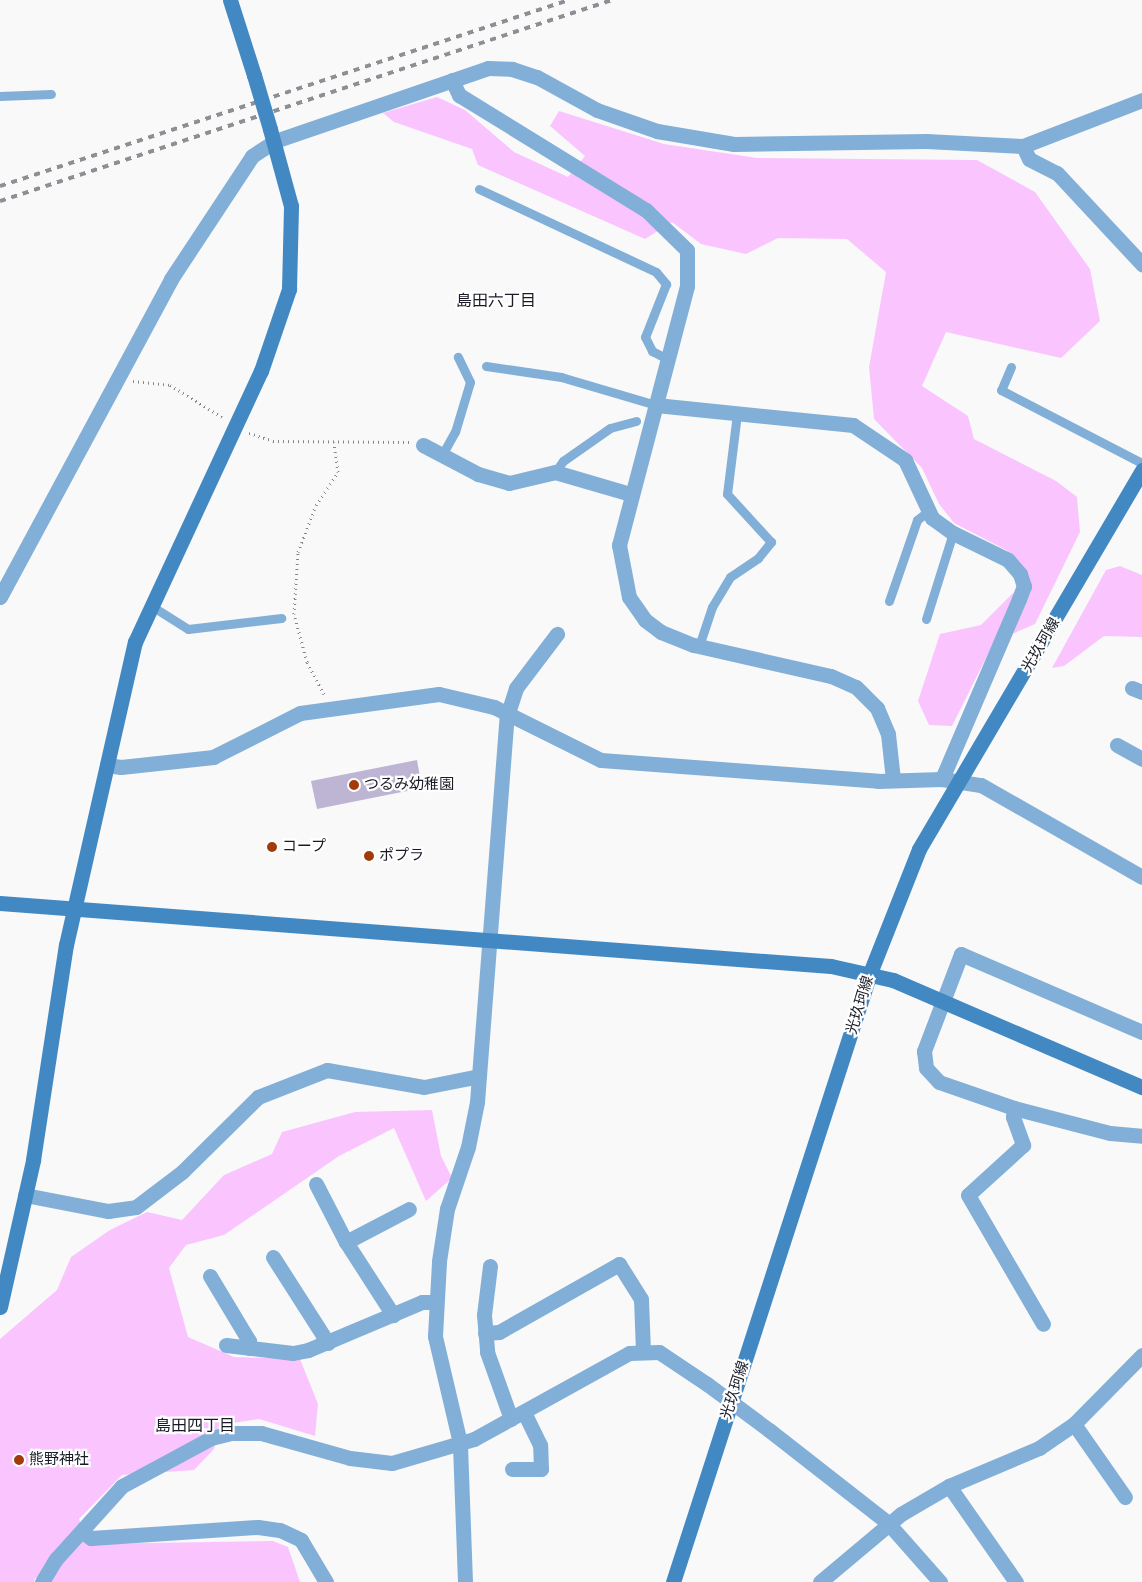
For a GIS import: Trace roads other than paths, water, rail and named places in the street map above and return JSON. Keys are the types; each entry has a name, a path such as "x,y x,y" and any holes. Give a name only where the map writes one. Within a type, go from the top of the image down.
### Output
{"street":[{"path":"0,1306 24,1196 73,910 135,642 149,605 273,343 289,289 291,206 273,135 230,0"},
{"path":"0,597 190,248 252,156 273,135 488,68 512,69 537,77 596,110 657,131 696,140 870,145 926,141 1023,146 1142,100"},
{"path":"452,80 459,95 646,210 686,250 688,286 630,494 619,545 629,597 645,620 661,632 699,646 831,676 856,687 877,708 888,734 893,779"},
{"path":"1023,146 1029,158 1057,173 1142,264"},
{"path":"656,405 853,425 905,460 928,511 953,533 1008,560 1020,574 1024,586 942,779"},
{"path":"423,445 509,484 555,472 630,494"},
{"name":"光玖珂線","path":"673,1582 870,973 919,849 958,781 1029,666 1142,470"},
{"path":"465,1582 460,1443 442,1379 435,1336 435,1302 447,1209 468,1147 480,1076 488,942 508,716 516,688 557,634"},
{"path":"107,764 121,767 214,757 278,722 329,707 439,694 461,697 508,716 601,760 849,779 942,779 981,786 1142,876"},
{"path":"1117,745 1142,759"},
{"path":"0,903 488,942 793,963 870,973 942,1000 1142,1087"},
{"path":"1142,1032 961,954 924,1051 926,1068 939,1082 1014,1108 1110,1133 1142,1136"},
{"path":"24,1196 108,1211 136,1206 182,1172 258,1096 327,1070 424,1087 480,1076"},
{"path":"1014,1108 1013,1117 1023,1146 968,1195 1043,1324"},
{"path":"316,1184 346,1242 394,1315"},
{"path":"346,1242 410,1209"},
{"path":"273,1257 328,1343"},
{"path":"485,1334 500,1332 619,1264 641,1299 643,1351"},
{"path":"490,1266 485,1334 501,1398 540,1445 541,1469 512,1469"},
{"path":"210,1276 249,1340 249,1348"},
{"path":"226,1345 293,1353 328,1343 422,1302 435,1302"},
{"path":"42,1582 56,1559 122,1486 143,1472 211,1438 231,1433 261,1433 350,1458 392,1463 460,1443 517,1415 612,1362 643,1351 659,1352 708,1384 769,1430 888,1523 940,1582"},
{"path":"820,1582 888,1523 949,1486 1039,1448 1074,1424 1142,1355"},
{"path":"1074,1424 1125,1497"},
{"path":"949,1486 1016,1582"},
{"path":"82,1532 91,1538 258,1528 280,1530 301,1540 326,1582"}],"lane":[{"path":"0,96 51,94"},
{"path":"478,189 656,272 666,284 645,337 652,350 668,359"},
{"path":"442,455 455,432 470,382 458,357"},
{"path":"486,366 561,377 656,405"},
{"path":"1011,367 1001,390 1142,463"},
{"path":"699,646 712,607 730,576 758,558 771,542 727,494 737,414"},
{"path":"555,472 563,461 610,428 636,421"},
{"path":"889,601 917,520 928,511"},
{"path":"926,619 953,533"},
{"path":"149,605 188,629 281,618"}],"railway":[{"path":"0,186 569,0"},
{"path":"0,201 612,0"}],"place":[{"name":"つるみ幼稚園","path":"354,785"},
{"name":"コープ","path":"272,847"},
{"name":"ポプラ","path":"369,856"},
{"name":"熊野神社","path":"19,1460"}],"district":[{"name":"島田六丁目","path":"496,301"},
{"name":"島田四丁目","path":"195,1426"}]}
